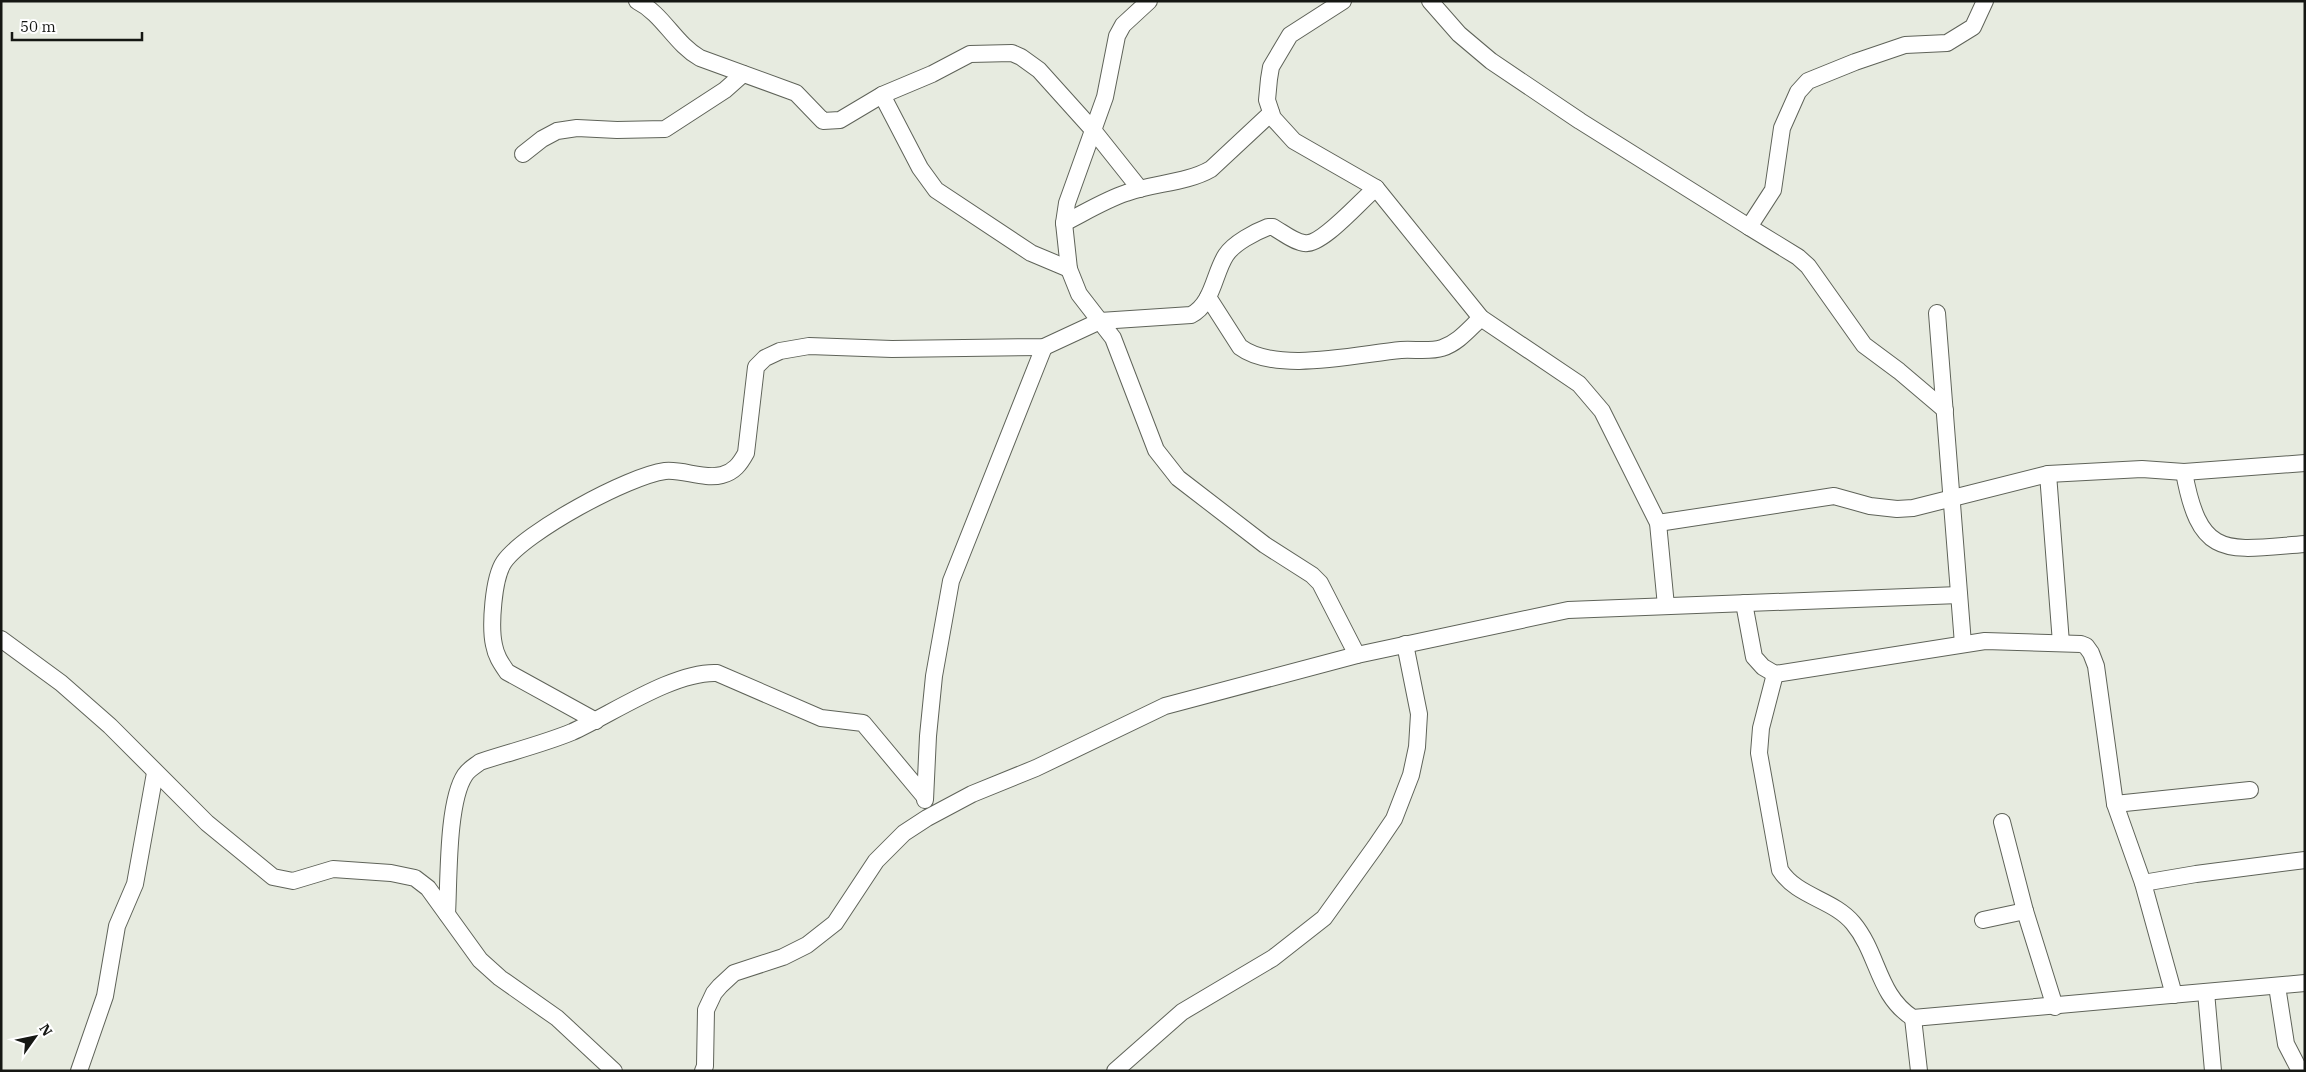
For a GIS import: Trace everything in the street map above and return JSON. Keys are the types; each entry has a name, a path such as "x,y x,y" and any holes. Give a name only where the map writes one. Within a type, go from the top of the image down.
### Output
{"street":[{"path":"637,1 655,14 690,52 796,93 823,121 840,120 882,94 932,74 970,54 1012,53 1039,70 1093,130 1140,189"},
{"path":"1149,1 1123,25 1116,36 1105,96 1067,204 1064,223 1069,269 1079,294 1113,338 1156,450 1166,465 1178,478 1265,545 1312,575 1320,584 1357,655"},
{"path":"1344,1 1290,35 1284,43 1272,67 1269,78 1267,100 1271,112 1283,130 1294,141 1376,188 1481,318 1579,384 1602,410 1658,523 1666,606"},
{"path":"1430,1 1459,34 1491,61 1580,121 1798,257 1808,266 1864,345 1899,371 1944,410"},
{"path":"1749,227 1760,213 1773,190 1782,128 1795,98 1808,81 1905,45 1947,43 1974,27 1985,1"},
{"path":"523,154 542,139 557,131 577,128 617,130 665,129 725,90 743,74"},
{"path":"882,94 920,168 936,190 1031,253 1069,269"},
{"path":"1064,223 1126,193 1199,176 1211,169 1271,112"},
{"path":"596,721 507,672 498,660 493,629 499,574 504,562 526,540 594,498 635,479 665,471 715,477 732,470 740,464 748,444 748,424 756,367 765,358 780,351 809,346 892,348 1044,347 1100,321 1183,316 1197,312 1208,296 1227,254 1250,236 1264,229 1273,228 1307,244 1320,239 1376,188"},
{"path":"1208,296 1240,346 1246,352 1271,359 1323,360 1402,350 1440,349 1455,343 1481,318"},
{"path":"1937,313 1962,644"},
{"path":"928,818 924,796 928,736 934,676 951,581 1044,347"},
{"path":"1658,523 1834,496 1870,506 1897,509 1913,508 2048,474 2142,469 2184,472 2305,463"},
{"path":"2184,472 2190,505 2203,531 2214,541 2222,545 2253,548 2305,544"},
{"path":"2048,474 2061,643"},
{"path":"703,1071 706,1066 706,1010 714,993 734,973 783,957 807,945 835,924 876,861 904,834 928,818 972,794 1036,768 1165,706 1357,655 1568,610 1959,595"},
{"path":"1744,603 1754,657 1763,667 1775,674 1985,641 2061,643 2086,646 2096,666 2115,804 2143,883 2174,995"},
{"path":"1,639 61,683 96,714 207,824 273,876 292,881 333,869 357,869 415,878 428,888 480,960 500,978 557,1018 614,1071"},
{"path":"1115,1071 1182,1012 1274,958 1324,918 1394,820 1411,775 1419,714 1405,644"},
{"path":"447,914 453,813 458,791 465,776 480,762 569,733 674,682 706,672 717,673 821,718 863,723 924,796"},
{"path":"1775,674 1761,728 1759,753 1780,870 1785,878 1798,888 1844,914 1852,922 1864,937 1890,999 1913,1018 2056,1007 2305,983"},
{"path":"78,1071 105,996 117,926 135,884 155,773"},
{"path":"2115,804 2250,790"},
{"path":"2002,822 2025,911 2056,1007"},
{"path":"2143,883 2305,860"},
{"path":"1983,920 2025,911"},
{"path":"2277,986 2286,1044 2300,1071"},
{"path":"2206,992 2213,1071"},
{"path":"1913,1018 1919,1071"}]}
